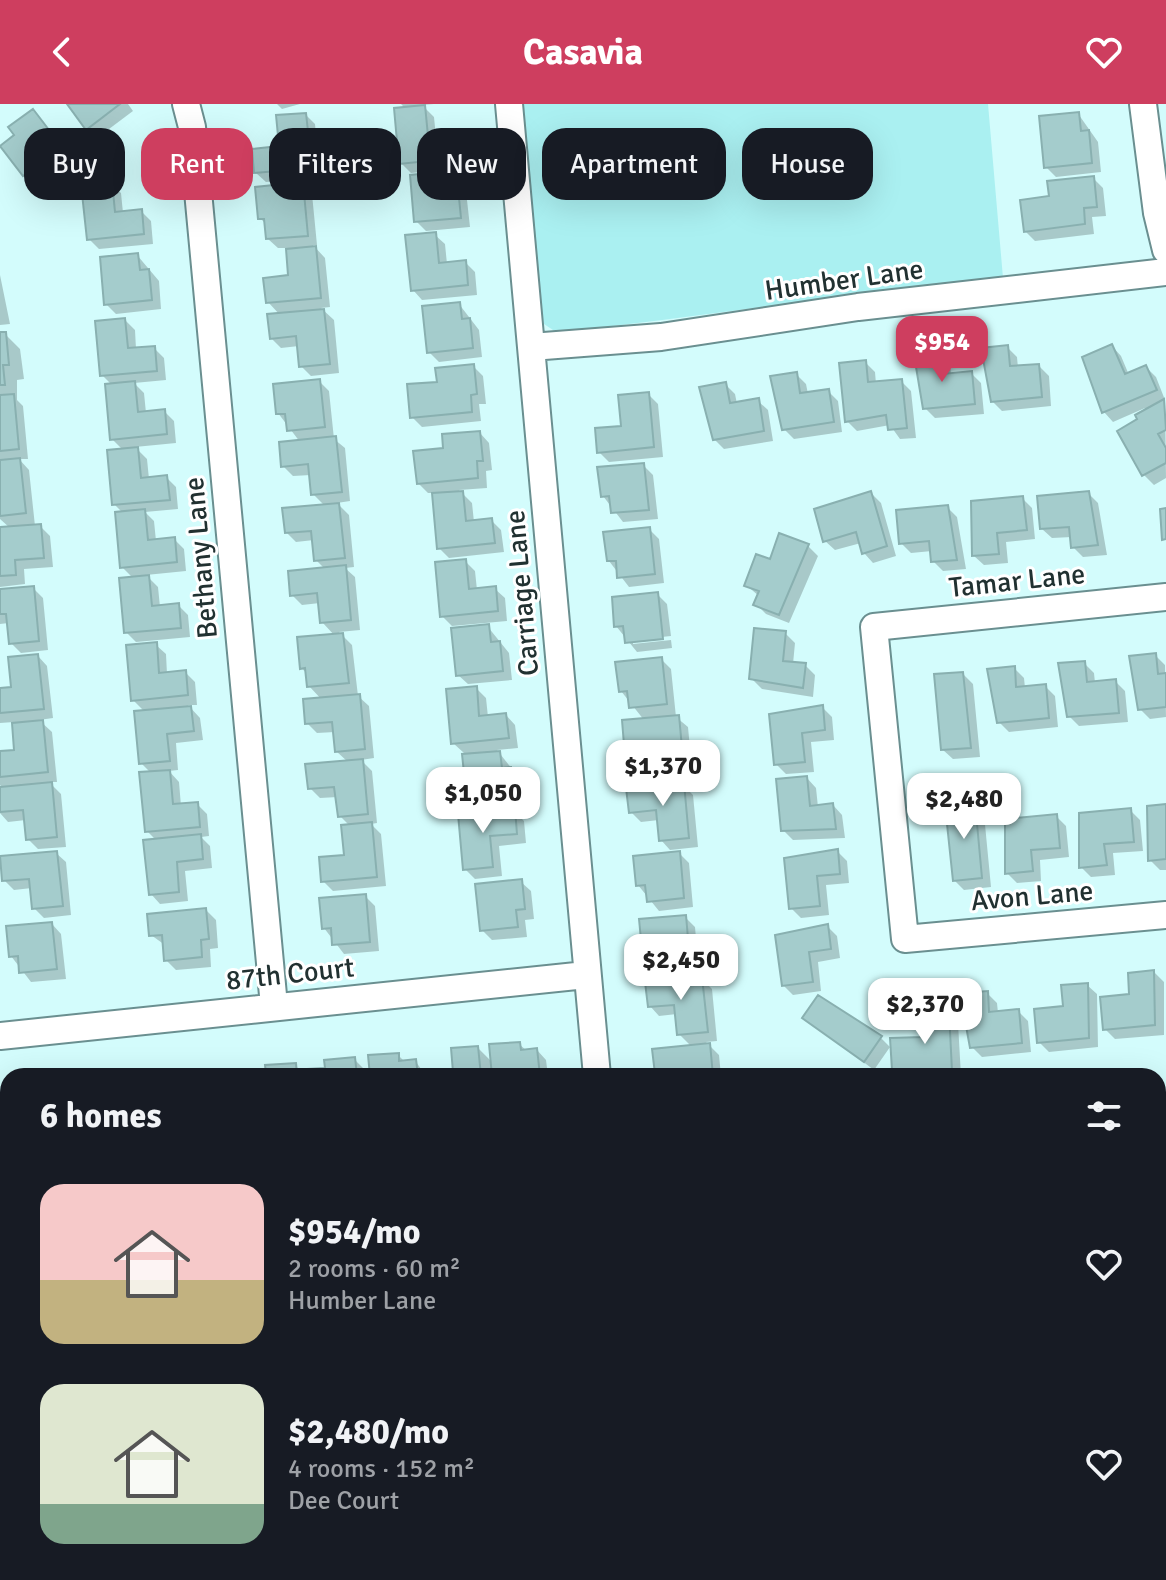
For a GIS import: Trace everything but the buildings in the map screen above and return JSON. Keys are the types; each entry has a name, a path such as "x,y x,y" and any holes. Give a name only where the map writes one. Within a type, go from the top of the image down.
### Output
{"street":[{"name":"Bethany Lane","path":"186,104 192,127 274,1006"},
{"name":"Carriage Lane","path":"509,104 596,1068"},
{"path":"1143,104 1153,189 1166,250"},
{"name":"Humber Lane","path":"531,347 661,337 858,307 1166,272"},
{"name":"Tamar Lane","path":"905,939 874,627 1166,597"},
{"name":"Avon Lane","path":"905,939 1166,915"},
{"name":"87th Court","path":"0,1036 586,975"}],"shaded area":[{"path":"521,104 988,104 1003,278 556,332 541,322 526,128 523,128"}]}
